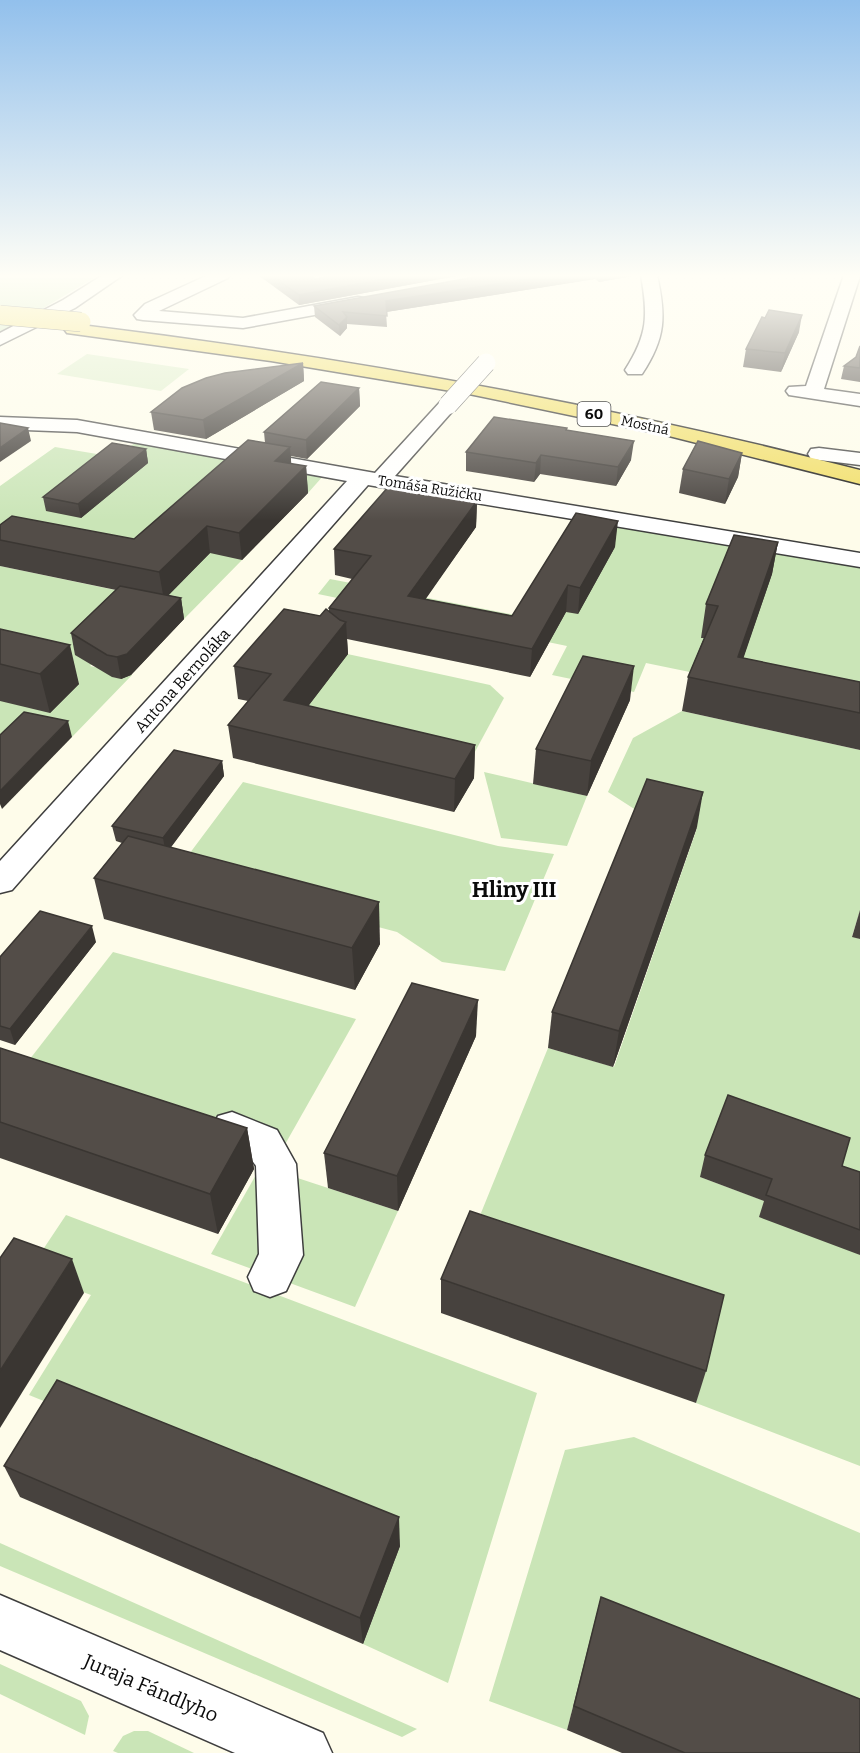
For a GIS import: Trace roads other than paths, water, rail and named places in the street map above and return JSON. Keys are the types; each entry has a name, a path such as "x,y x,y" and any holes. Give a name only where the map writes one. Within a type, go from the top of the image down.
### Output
{"main road":[{"name":"Mostná","path":"290,357 490,392 625,421 860,477"},
{"name":"Mostná","path":"341,357 447,373 586,401 860,464"},
{"path":"625,421 663,439 860,495"}],"street":[{"path":"635,370 644,357"},
{"path":"822,357 804,393 860,400"},
{"name":"Antona Bernoláka","path":"0,882 375,475 448,405 490,358"},
{"name":"Tomáša Ružičku","path":"0,423 77,426 375,475 860,560"},
{"path":"819,454 860,459"},
{"path":"232,1128 263,1142 276,1164 281,1255 270,1277"},
{"name":"Juraja Fándlyho","path":"0,1622 303,1753"}],"district":[{"name":"Hliny III","path":"514,889"}]}
